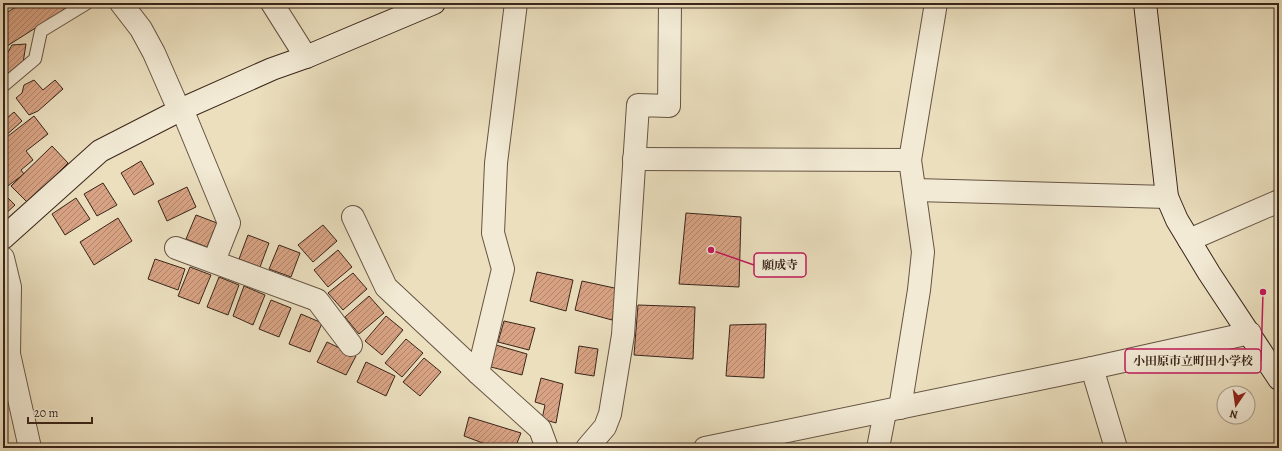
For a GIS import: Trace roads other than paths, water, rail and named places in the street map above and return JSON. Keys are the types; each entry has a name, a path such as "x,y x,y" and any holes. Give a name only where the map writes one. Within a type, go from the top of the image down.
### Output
{"street":[{"path":"122,3 141,29 154,53 229,222 214,261"},
{"path":"272,3 306,57"},
{"path":"3,238 100,151 180,109 272,69 306,57 434,3"},
{"path":"478,373 503,269 493,233 496,164 516,3"},
{"path":"587,448 605,427 610,414 624,335 638,105 669,106 670,3"},
{"path":"878,448 892,410 919,290 923,252 910,160 936,3"},
{"path":"1145,3 1167,197 1177,220 1209,273 1279,379"},
{"path":"634,159 910,160"},
{"path":"915,190 1167,197"},
{"path":"1189,240 1279,202"},
{"path":"353,217 386,288 540,429 547,448"},
{"path":"176,248 317,300 351,345"},
{"path":"3,258 10,287 9,354 30,448"},
{"path":"705,448 1092,368 1250,333"},
{"path":"1092,368 1116,448"}],"lane":[{"path":"3,86 35,59 41,31 87,3"}],"place":[{"name":"願成寺","path":"711,250"},
{"name":"小田原市立町田小学校","path":"1263,292"}]}
